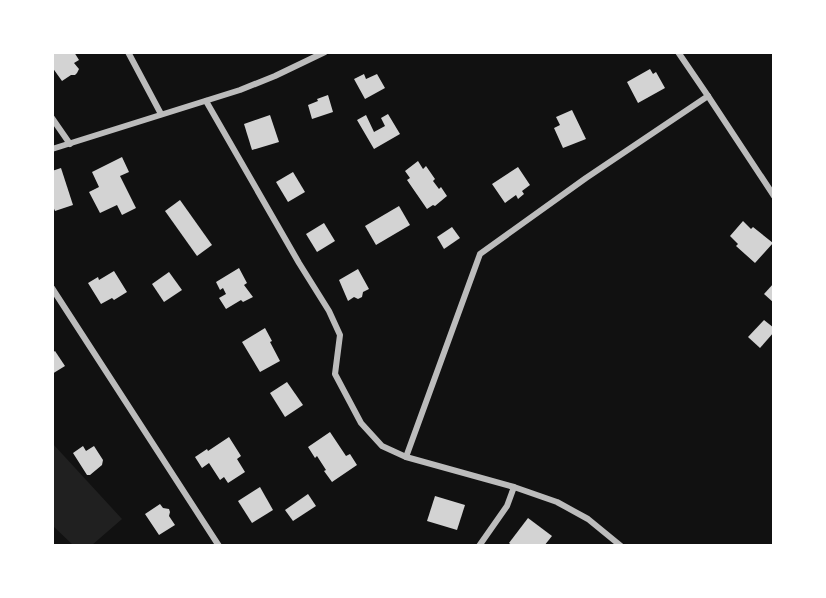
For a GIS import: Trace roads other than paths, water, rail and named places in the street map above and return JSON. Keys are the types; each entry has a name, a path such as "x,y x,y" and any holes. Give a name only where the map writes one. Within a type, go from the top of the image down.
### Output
{"street":[{"path":"128,52 160,114"},
{"path":"52,150 240,90 325,52"},
{"path":"678,52 774,196"},
{"path":"406,458 480,255 586,178 708,96"},
{"path":"206,101 329,311 340,335 335,374 361,423 382,446 406,458 514,487 557,502 588,519 621,546"},
{"path":"52,118 70,144"},
{"path":"52,288 219,546"},
{"path":"479,546 507,506 514,487"}]}
